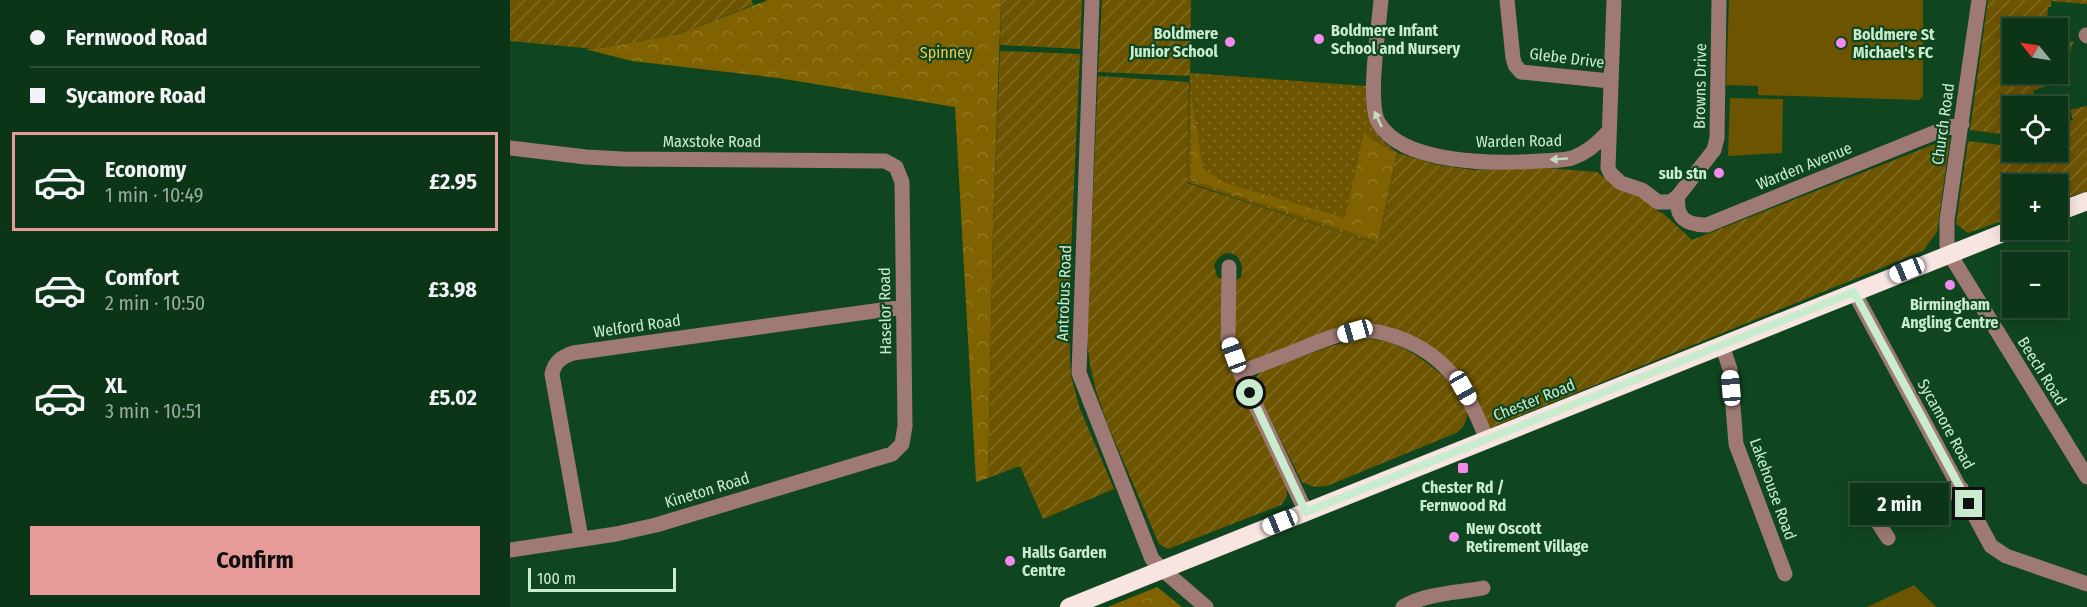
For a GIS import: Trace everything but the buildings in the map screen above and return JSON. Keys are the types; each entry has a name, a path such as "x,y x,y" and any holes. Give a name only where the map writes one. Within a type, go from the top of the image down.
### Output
{"highway":[{"path":"2068,208 2087,201"},
{"name":"Chester Road","path":"1069,607 2002,233"}],"street":[{"name":"Antrobus Road","path":"1092,0 1079,373 1150,554 1162,570 1206,607"},
{"name":"Warden Road","path":"1381,0 1374,111 1383,128 1410,147 1430,155 1451,159 1513,162 1571,158 1594,147 1608,132"},
{"name":"Glebe Drive","path":"1506,0 1513,58 1521,72 1610,81"},
{"path":"1614,0 1608,168 1621,183 1642,190 1662,203 1671,202 1678,196"},
{"name":"Browns Drive","path":"1678,196 1714,150 1717,138 1719,0"},
{"name":"Church Road","path":"1949,253 1947,220 1979,0"},
{"name":"Warden Avenue","path":"1678,196 1677,206 1680,216 1698,225 1707,225 1935,132 1962,124"},
{"name":"Maxstoke Road","path":"510,148 586,158 885,162 896,167 902,182"},
{"name":"Haselor Road","path":"902,182 904,438"},
{"name":"Beech Road","path":"1949,253 2087,477"},
{"path":"1229,267 1228,338 1240,372 1306,512"},
{"name":"Sycamore Road","path":"1854,292 1987,538 1997,552 2087,584"},
{"name":"Welford Road","path":"581,538 552,374 560,359 573,353 903,307"},
{"path":"1240,372 1334,337 1355,331 1376,331 1409,342 1442,363 1463,388 1486,440"},
{"name":"Lakehouse Road","path":"1722,345 1730,369 1736,444 1785,574"},
{"name":"Kineton Road","path":"510,550 616,534 656,525 892,454 904,438"},
{"path":"1880,524 1903,510 1961,488"},
{"path":"1868,507 1888,538"},
{"path":"1403,607 1415,600 1483,588"}],"shaded area":[{"path":"510,0 752,0 753,5 679,34 595,49 510,41"},
{"path":"1001,0 1082,0 1080,49 1000,45"},
{"path":"1102,0 1191,0 1190,76 1098,72"},
{"name":"Boldmere St Michael's FC","path":"1729,0 1923,0 1923,96 1919,100 1758,95 1758,86 1726,85"},
{"path":"1988,0 2087,0 2087,4 2051,1 2047,18 2002,18 2002,84 2048,85 2033,91 2035,96 2002,96 2002,134 1970,130"},
{"path":"2068,41 2073,42 2068,65"},
{"path":"1000,51 1080,54 1069,294 1071,376 1080,409 1114,489 1043,519 1020,466 988,478 993,226"},
{"path":"1190,73 1366,86 1368,117 1371,125 1381,139 1398,153 1379,242 1376,244 1187,182"},
{"path":"1098,76 1189,82 1187,183 1376,244 1379,242 1398,153 1438,165 1473,170 1547,168 1597,172 1611,183 1649,201 1657,211 1664,214 1692,240 1950,138 1937,232 1923,251 1490,428 1474,392 1443,355 1400,330 1386,326 1365,322 1346,325 1246,362 1243,361 1234,333 1234,282 1241,277 1241,262 1234,254 1223,254 1214,265 1217,276 1223,281 1220,330 1224,346 1287,489 1287,496 1281,505 1168,549 1159,544 1107,423 1090,365 1087,340"},
{"path":"1730,98 1783,99 1782,153 1728,156"},
{"path":"2087,106 2087,191 2068,198 2068,174 2002,174 2002,221 1968,233 1956,224 1968,141 2002,144 2002,162 2068,162 2068,122 2073,120 2070,110"},
{"path":"1365,338 1397,345 1437,371 1461,396 1466,409 1465,422 1456,433 1327,486 1314,487 1302,482 1253,380 1261,372 1331,346"},
{"path":"1914,585 1936,607 1867,607"}],"green space":[{"name":"Spinney","path":"768,0 1001,0 993,226 988,478 976,482 955,107 778,78 632,61 585,49 679,34"},
{"path":"1191,95 1203,169 1225,183 1345,218 1364,134 1396,154 1378,241 1191,180"},
{"path":"1157,587 1182,607 1108,607"}],"place":[{"name":"Boldmere Infant School and Nursery","path":"1319,39"},
{"name":"Boldmere Junior School","path":"1230,42"},
{"name":"Boldmere St Michael's FC","path":"1841,43"},
{"name":"sub stn","path":"1719,173"},
{"name":"Birmingham Angling Centre","path":"1950,285"},
{"name":"Chester Rd / Fernwood Rd","path":"1463,468"},
{"name":"New Oscott Retirement Village","path":"1454,537"},
{"name":"Halls Garden Centre","path":"1010,561"}],"route":[{"path":"1250,393 1306,512 1854,292 1969,504"}]}
